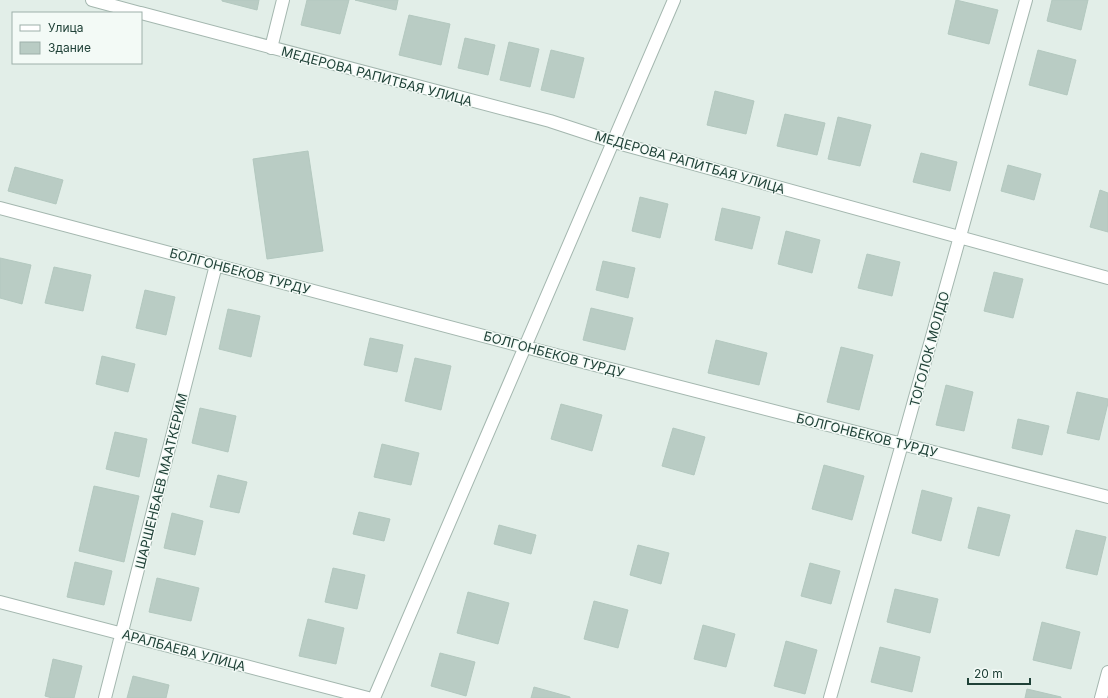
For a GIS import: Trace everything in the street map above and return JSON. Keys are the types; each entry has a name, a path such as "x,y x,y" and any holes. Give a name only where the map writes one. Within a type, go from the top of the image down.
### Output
{"street":[{"name":"МЕДЕРОВА РАПИТБАЯ УЛИЦА","path":"92,0 137,12"},
{"path":"271,48 283,0"},
{"path":"374,698 674,0"},
{"name":"ТОГОЛОК МОЛДО","path":"830,698 1026,0"},
{"name":"МЕДЕРОВА РАПИТБАЯ УЛИЦА","path":"142,13 550,121 614,142 1108,278"},
{"name":"БОЛГОНБЕКОВ ТУРДУ","path":"0,208 525,347 1108,497"},
{"name":"ШАРШЕНБАЕВ МААТКЕРИМ","path":"105,698 216,265"},
{"name":"АРАЛБАЕВА УЛИЦА","path":"0,602 368,698"},
{"path":"1101,698 1108,672"}],"building":[{"path":"222,0 259,0 257,10"},
{"path":"307,0 349,0 340,34 301,25"},
{"path":"355,0 398,0 396,10"},
{"path":"956,0 998,10 989,44 948,34"},
{"path":"1052,0 1088,0 1081,30 1047,21"},
{"path":"409,15 450,24 441,65 399,55"},
{"path":"465,38 495,45 488,75 458,68"},
{"path":"509,42 539,49 530,87 500,80"},
{"path":"551,50 584,58 574,98 541,90"},
{"path":"1038,50 1076,60 1067,95 1029,85"},
{"path":"715,91 754,101 746,134 707,125"},
{"path":"785,114 825,123 817,155 777,146"},
{"path":"838,117 871,125 860,166 828,159"},
{"path":"308,151 323,251 267,259 253,159"},
{"path":"921,153 957,162 950,191 913,182"},
{"path":"1008,165 1041,174 1034,200 1001,191"},
{"path":"15,167 63,180 56,204 8,191"},
{"path":"1100,190 1108,193 1108,232 1090,227"},
{"path":"640,197 668,204 660,238 632,231"},
{"path":"722,208 760,217 752,249 715,240"},
{"path":"786,231 820,240 812,273 778,264"},
{"path":"867,254 900,262 892,296 858,288"},
{"path":"0,258 31,265 22,304 0,298"},
{"path":"603,261 635,268 628,298 596,290"},
{"path":"54,267 91,275 83,311 45,303"},
{"path":"994,272 1023,279 1013,318 984,311"},
{"path":"145,290 175,297 166,335 136,328"},
{"path":"591,308 633,318 625,350 583,340"},
{"path":"228,309 260,316 251,357 219,349"},
{"path":"370,338 403,345 397,372 364,365"},
{"path":"716,340 767,353 759,385 708,373"},
{"path":"841,347 873,355 859,410 827,402"},
{"path":"102,356 135,364 128,392 96,384"},
{"path":"415,358 451,366 441,410 405,401"},
{"path":"946,385 973,392 964,431 936,425"},
{"path":"1077,392 1108,399 1099,440 1067,433"},
{"path":"561,404 602,415 592,451 551,439"},
{"path":"200,408 236,416 228,452 192,443"},
{"path":"1018,419 1049,426 1042,455 1012,448"},
{"path":"673,428 705,437 694,475 662,466"},
{"path":"115,432 147,439 139,477 106,469"},
{"path":"382,444 419,453 411,485 374,477"},
{"path":"824,465 864,476 852,520 812,509"},
{"path":"218,475 247,482 239,513 210,507"},
{"path":"94,486 139,496 124,562 79,551"},
{"path":"922,490 952,498 941,541 912,533"},
{"path":"978,507 1010,515 999,556 968,548"},
{"path":"359,512 390,519 384,541 353,534"},
{"path":"172,513 203,521 195,555 164,548"},
{"path":"499,525 536,535 531,554 494,544"},
{"path":"1076,530 1106,537 1097,575 1066,568"},
{"path":"638,545 669,553 661,584 630,575"},
{"path":"75,562 112,571 104,605 67,597"},
{"path":"810,563 840,571 831,604 801,596"},
{"path":"333,568 365,575 357,609 325,602"},
{"path":"157,578 199,588 191,621 149,612"},
{"path":"895,589 938,599 930,633 887,622"},
{"path":"468,592 509,603 498,644 457,633"},
{"path":"594,601 628,610 618,648 584,639"},
{"path":"308,619 344,628 336,664 299,656"},
{"path":"1042,622 1080,632 1071,669 1033,660"},
{"path":"703,625 735,634 726,667 694,659"},
{"path":"786,641 817,650 805,694 774,686"},
{"path":"880,647 920,657 912,692 871,682"},
{"path":"440,653 475,662 466,696 431,686"},
{"path":"53,659 82,666 74,698 52,698 45,696"},
{"path":"133,676 169,685 166,698 127,698"},
{"path":"534,687 570,697 570,698 531,698"},
{"path":"1027,689 1061,697 1061,698 1025,698"}]}
